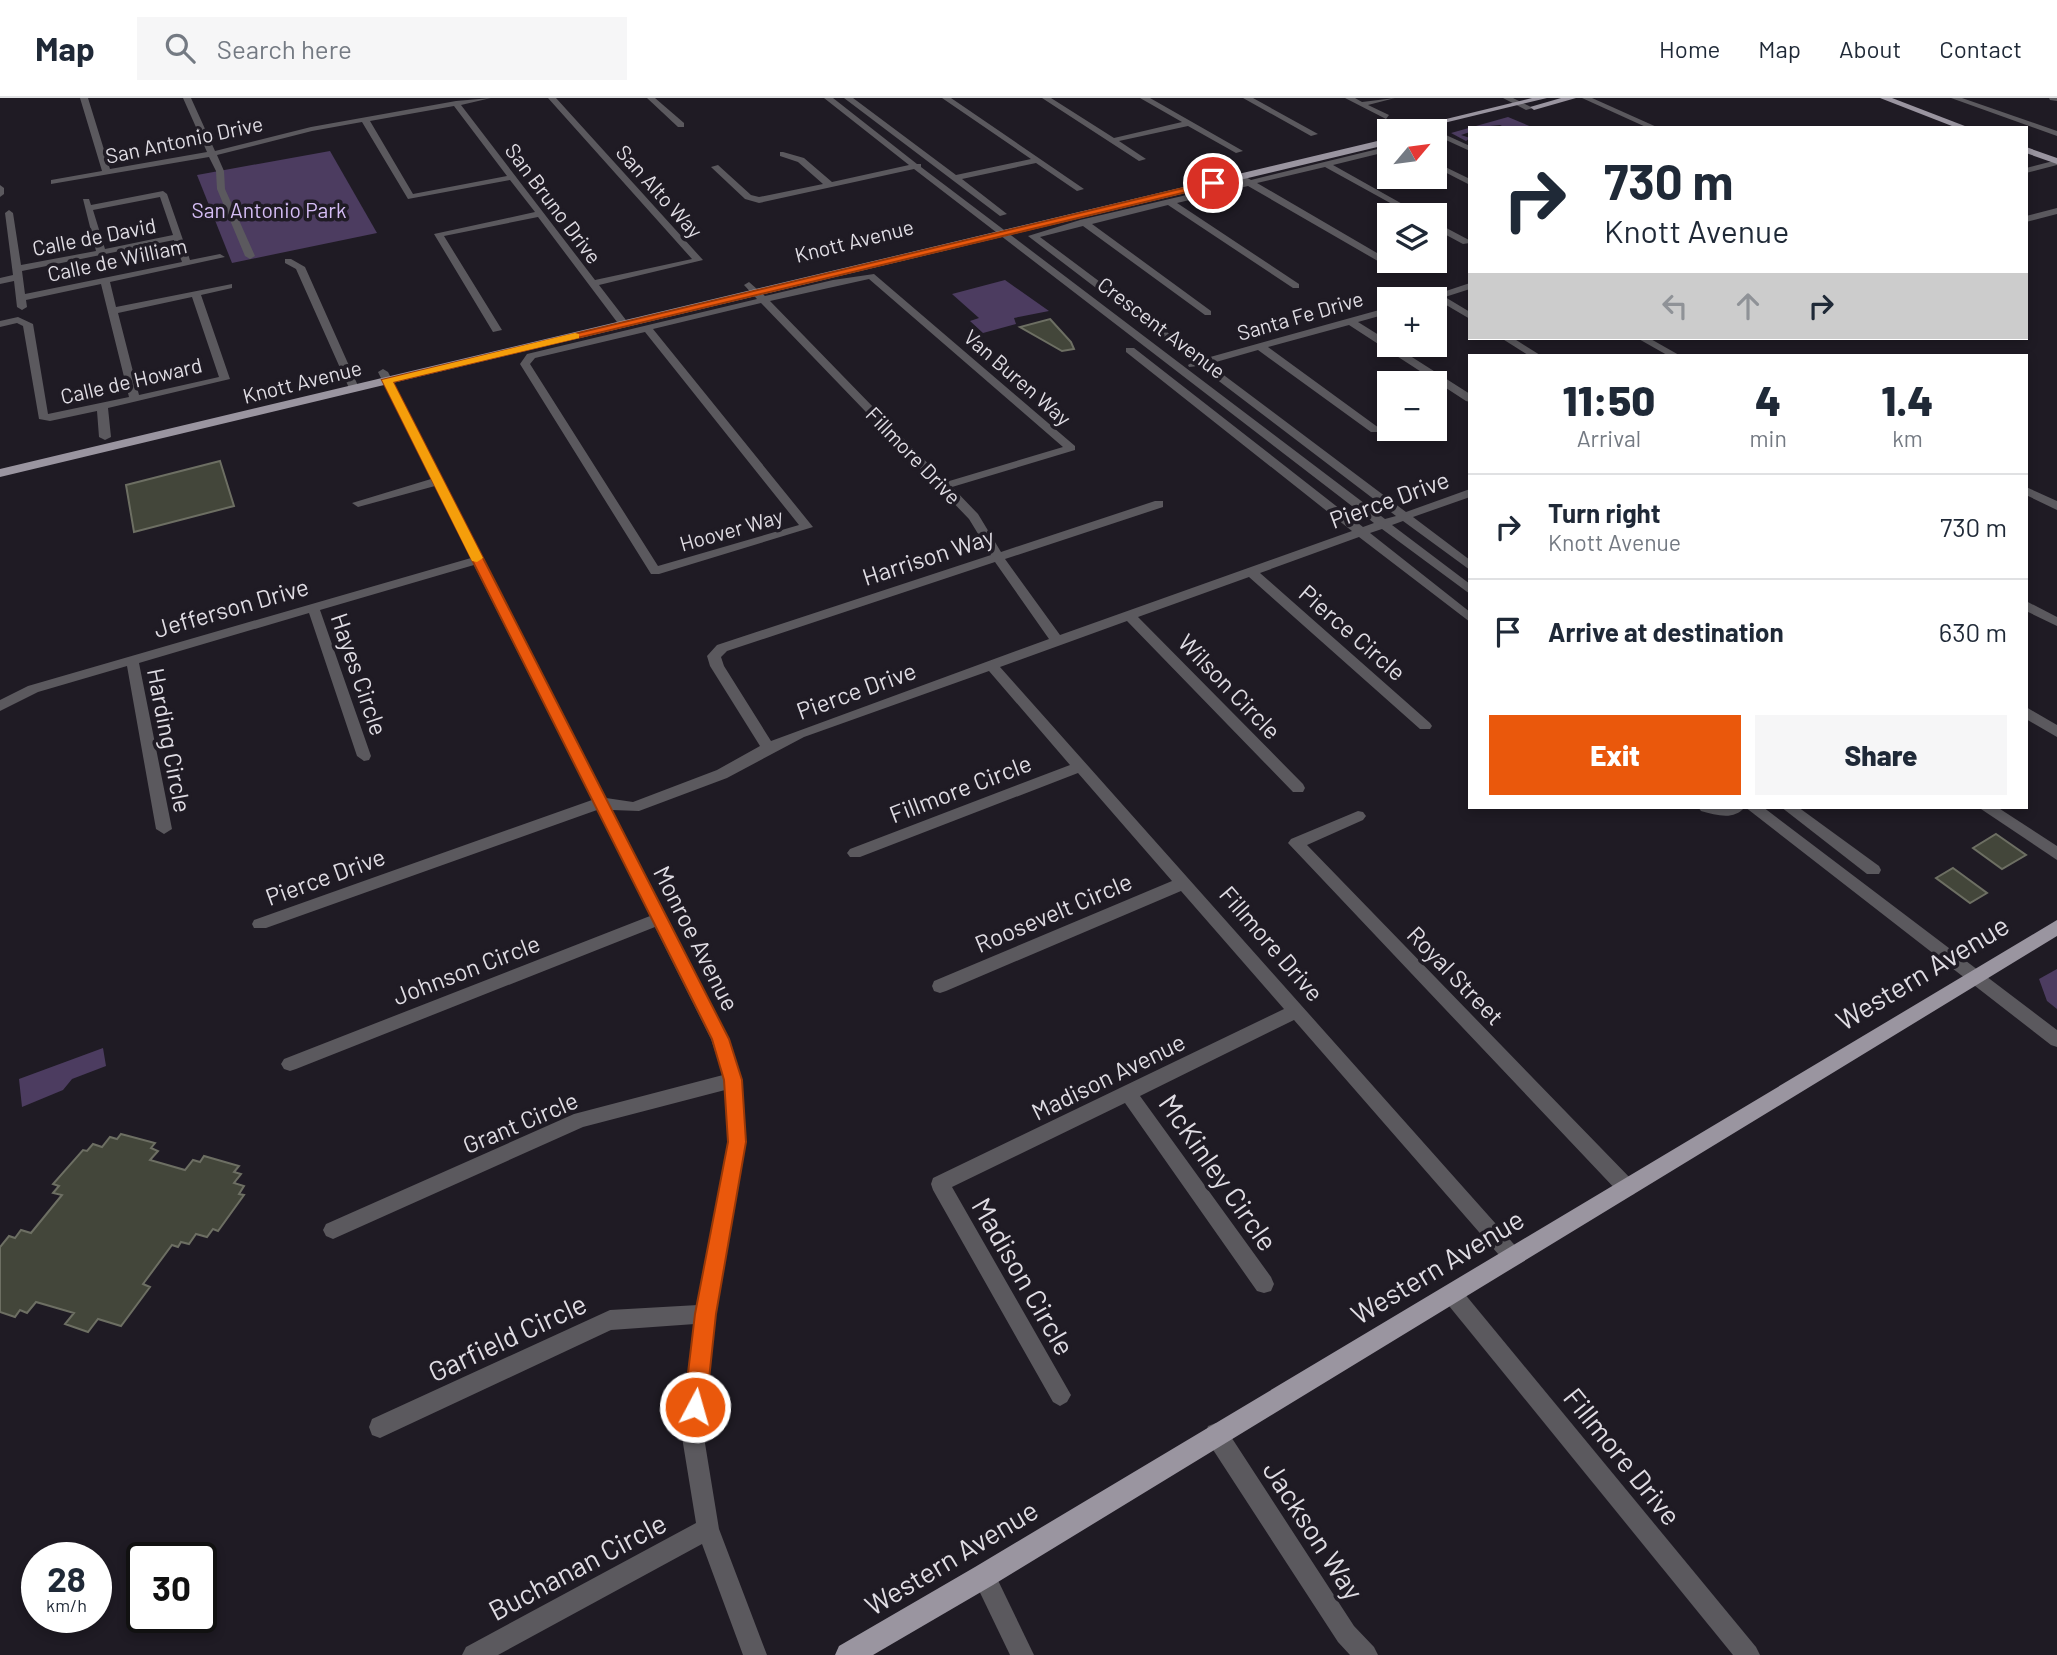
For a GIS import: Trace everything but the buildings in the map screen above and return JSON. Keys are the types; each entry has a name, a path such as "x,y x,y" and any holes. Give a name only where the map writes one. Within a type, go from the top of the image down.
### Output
{"main road":[{"path":"1447,127 1543,98"},
{"path":"1447,128 1572,98"},
{"path":"1884,98 1961,126"},
{"name":"Knott Avenue","path":"1235,174 1377,137"},
{"name":"Knott Avenue","path":"0,462 106,442 621,320 756,292 854,264 996,229 1377,144"},
{"path":"2028,150 2057,161"},
{"name":"Knott Avenue","path":"0,473 106,442"},
{"name":"Western Avenue","path":"848,1655 984,1576 2057,927"}],"street":[{"path":"84,98 107,173"},
{"path":"187,98 220,171 222,189 250,256"},
{"name":"San Antonio Drive","path":"54,182 212,155 287,134 487,98"},
{"name":"San Alto Way","path":"552,98 698,260 593,283"},
{"path":"652,98 681,125"},
{"name":"Crescent Avenue","path":"828,98 1468,588"},
{"path":"848,98 1003,214"},
{"path":"946,98 1080,189"},
{"path":"1046,98 1142,159"},
{"path":"1144,98 1239,151"},
{"path":"1247,98 1314,134"},
{"path":"1349,98 1386,117"},
{"path":"1361,104 1391,98"},
{"path":"1507,98 1529,108"},
{"path":"1586,98 1650,126"},
{"path":"1955,98 2057,134"},
{"name":"San Bruno Drive","path":"456,103 621,320"},
{"path":"365,120 411,197 512,177"},
{"path":"1114,140 1189,123"},
{"path":"1447,138 1468,148"},
{"path":"1083,222 1377,151"},
{"path":"783,154 801,160 830,185"},
{"path":"954,178 1038,160"},
{"path":"2028,171 2057,161"},
{"path":"1326,164 1396,203"},
{"path":"716,167 748,197 759,200 918,166"},
{"path":"1447,170 1468,181"},
{"path":"1235,174 1377,257"},
{"path":"101,252 87,204 163,194 187,264"},
{"path":"1169,202 1296,286"},
{"path":"2028,210 2040,215"},
{"path":"2028,218 2057,211"},
{"path":"497,330 439,234 540,214"},
{"path":"6,220 17,273"},
{"path":"1083,222 1208,313"},
{"name":"Crescent Avenue","path":"1083,222 1033,236 1468,564"},
{"path":"1447,232 1466,242"},
{"name":"Calle de David","path":"0,281 17,273 101,252 178,237"},
{"path":"0,252 14,249"},
{"name":"Calle de William","path":"17,273 21,302 220,257"},
{"path":"288,261 300,267 352,384"},
{"name":"Van Buren Way","path":"756,292 871,275 1071,449 944,486"},
{"path":"105,281 135,400"},
{"path":"113,311 229,286"},
{"path":"1447,293 1468,287"},
{"path":"647,328 756,292"},
{"name":"Fillmore Drive","path":"756,292 974,517 998,557 1058,642"},
{"name":"Calle de Howard","path":"0,324 18,320 28,324 43,417 46,418 225,379 197,293"},
{"path":"1447,305 1468,315"},
{"name":"Santa Fe Drive","path":"1181,369 1377,314"},
{"path":"1350,321 1468,398"},
{"name":"Hoover Way","path":"647,328 807,527 655,571 525,364 531,356 544,352 647,328"},
{"path":"1509,340 1533,354"},
{"path":"1646,340 1672,354"},
{"path":"1259,346 1375,430"},
{"path":"1129,350 1468,616"},
{"name":"Monroe Avenue","path":"385,376 720,1039 733,1080 737,1142 706,1314 692,1430 708,1529 755,1655"},
{"path":"102,407 106,442"},
{"path":"358,503 438,481"},
{"path":"2028,491 2057,506"},
{"name":"Pierce Drive","path":"260,924 600,803 634,807 722,774 768,748 991,665 1468,495"},
{"name":"Harrison Way","path":"768,748 711,656 728,645 1159,504"},
{"name":"Jefferson Drive","path":"0,706 33,689 477,559"},
{"name":"Pierce Circle","path":"1251,572 1425,726"},
{"path":"2033,608 2057,603"},
{"name":"Hayes Circle","path":"313,607 364,756"},
{"path":"2033,608 2057,622"},
{"name":"Wilson Circle","path":"1130,616 1298,788"},
{"name":"Harding Circle","path":"132,659 164,829"},
{"name":"Fillmore Drive","path":"991,665 1513,1257"},
{"path":"2028,713 2057,732"},
{"name":"Fillmore Circle","path":"855,853 1081,766"},
{"path":"1714,809 1726,812 1733,809"},
{"path":"1756,809 2057,1040"},
{"path":"1791,809 1873,870"},
{"path":"1989,809 2057,854"},
{"name":"Royal Street","path":"1358,816 1296,843 1627,1188"},
{"name":"Roosevelt Circle","path":"940,986 1184,883"},
{"name":"Johnson Circle","path":"289,1064 660,919"},
{"name":"Madison Avenue","path":"940,1184 1297,1011"},
{"name":"Grant Circle","path":"333,1230 580,1120 733,1080"},
{"name":"McKinley Circle","path":"1128,1093 1264,1284"},
{"name":"Madison Circle","path":"940,1184 1060,1395"},
{"name":"Fillmore Drive","path":"1452,1294 1748,1655"},
{"name":"Garfield Circle","path":"380,1427 610,1320 706,1314"},
{"name":"Jackson Way","path":"1216,1434 1346,1634 1366,1655"},
{"name":"Buchanan Circle","path":"474,1655 708,1529"},
{"path":"984,1576 1022,1655"}],"green space":[{"path":"1508,117 1529,126 1500,125 1476,126"},
{"path":"1468,128 1468,133 1461,135 1468,140 1466,141 1451,133"},
{"name":"San Antonio Park","path":"330,151 377,233 232,263 197,175"},
{"path":"1005,280 1049,311 1014,318 1016,324 983,333 970,321 979,318 952,294"},
{"path":"2057,969 2057,1009 2047,1001 2039,979"},
{"path":"103,1048 106,1066 72,1079 63,1090 22,1107 19,1079"}],"slow traffic":[{"path":"477,558 387,380 575,336"}],"route":[{"path":"695,1407 706,1314 737,1142 733,1080 720,1039 387,380 1213,183"}]}
